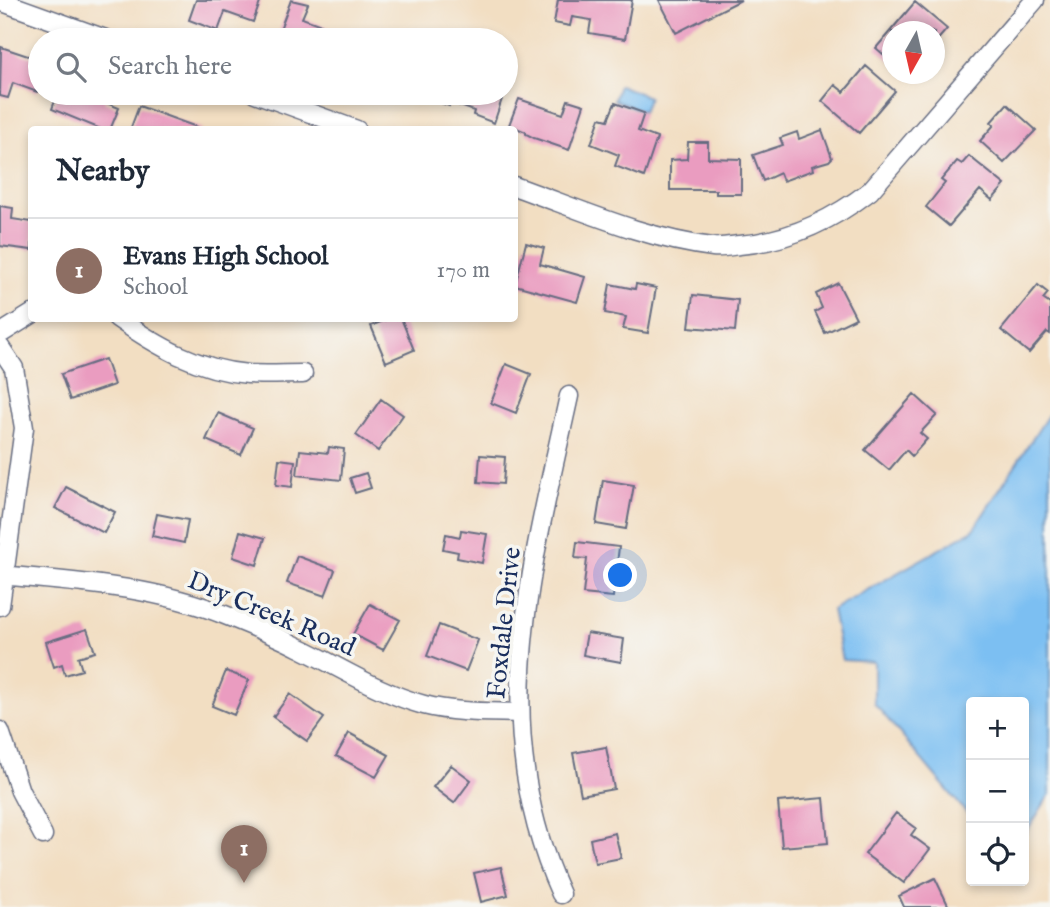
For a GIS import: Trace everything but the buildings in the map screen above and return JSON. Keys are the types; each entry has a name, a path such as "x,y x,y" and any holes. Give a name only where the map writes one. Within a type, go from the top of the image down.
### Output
{"street":[{"path":"518,187 664,238 715,247 760,244 804,231 843,212 870,191 1035,0"},
{"path":"0,1 30,6 80,28"},
{"path":"288,105 346,126"},
{"path":"0,334 28,316"},
{"path":"123,322 158,346 218,369 248,374 303,374"},
{"path":"0,347 14,368 24,428 0,606"},
{"name":"Foxdale Drive","path":"561,894 546,861 530,808 523,763 520,713 521,657 527,601 569,396"},
{"name":"Dry Creek Road","path":"2,576 109,585 165,596 223,614 297,646 391,695 426,706 469,712 520,713"},
{"path":"0,731 20,791 43,835"}],"water":[{"path":"619,85 649,97 643,111 614,100"},
{"path":"1050,412 1050,794 1029,828 1029,697 966,697 966,812 874,703 874,662 842,660 832,610 973,530"}],"place":[{"name":"Evans High School","path":"244,883"}]}
